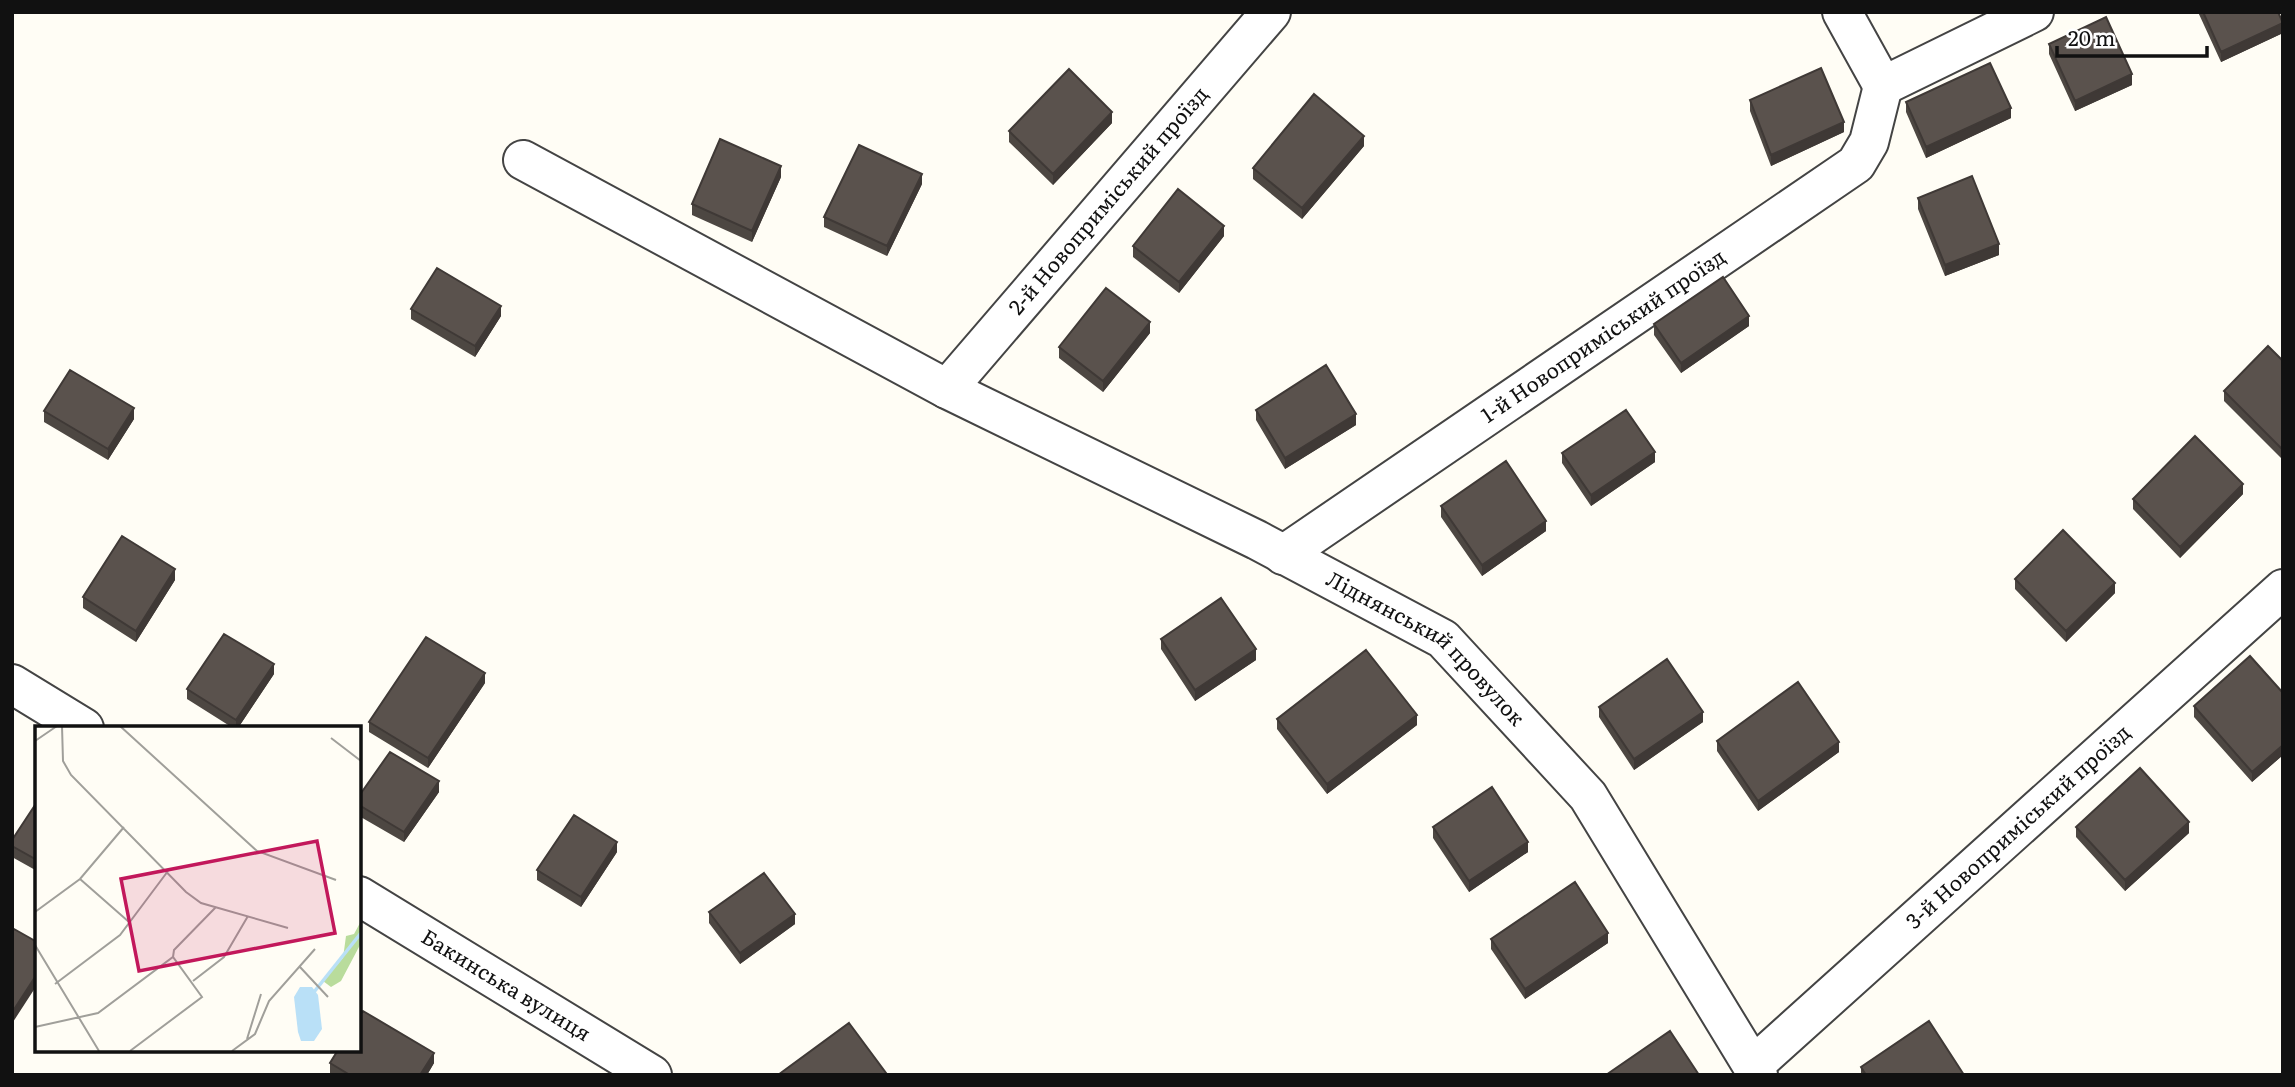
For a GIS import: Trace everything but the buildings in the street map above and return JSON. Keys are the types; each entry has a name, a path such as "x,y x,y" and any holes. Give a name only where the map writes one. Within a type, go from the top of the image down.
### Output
{"street":[{"name":"2-й Новоприміський проїзд","path":"947,388 1271,12"},
{"path":"1842,12 1883,86 2034,12"},
{"name":"1-й Новоприміський проїзд","path":"1283,555 1856,163 1869,142 1883,86"},
{"name":"Ліднянський провулок","path":"523,160 947,388 1283,555 1443,639 1588,796 1756,1070"},
{"name":"3-й Новоприміський проїзд","path":"1756,1070 2283,589"},
{"path":"12,684 81,726"},
{"name":"Бакинська вулиця","path":"360,897 652,1075"}]}
